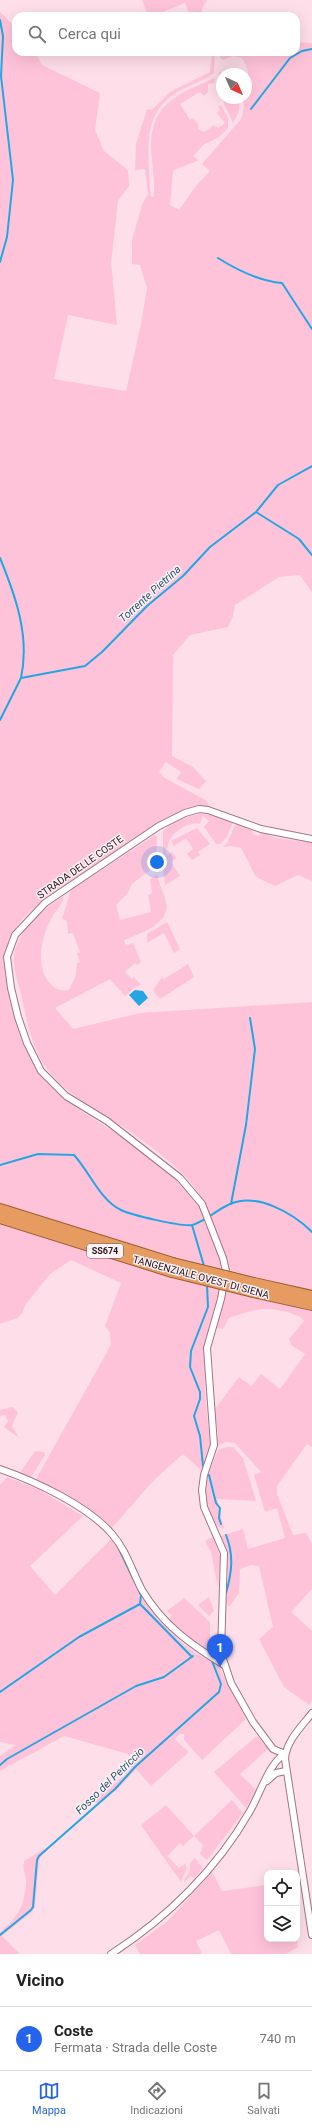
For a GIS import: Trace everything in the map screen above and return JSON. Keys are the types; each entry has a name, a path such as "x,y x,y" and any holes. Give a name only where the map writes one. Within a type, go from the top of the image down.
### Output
{"highway":[{"name":"TANGENZIALE OVEST DI SIENA","path":"0,1209 40,1226"},
{"name":"TANGENZIALE OVEST DI SIENA","path":"0,1218 40,1226 174,1263 312,1305"},
{"name":"TANGENZIALE OVEST DI SIENA","path":"253,1287 312,1296"}],"street":[{"name":"STRADA DELLE COSTE","path":"285,1754 273,1749 253,1722 231,1684 224,1665 220,1647 224,1553 204,1507 202,1490 204,1475 214,1445 207,1348 221,1299 226,1271 223,1258 202,1204 180,1178 107,1121 66,1096 41,1071 27,1043 13,995 7,965 10,945 24,924 45,903 159,826 185,813 198,809 208,810 274,832 312,839"},
{"path":"0,1469 42,1487 70,1502 105,1526 123,1550 152,1606 189,1643 224,1665"},
{"path":"111,1954 160,1919 199,1879 242,1823 265,1784 274,1764 285,1754 292,1740 312,1713"},
{"path":"285,1754 286,1771 312,1935"},
{"path":"265,1784 276,1774 286,1771"}],"shaded area":[{"path":"142,0 207,1 203,6 202,12 188,12 185,3 163,12 146,12"},
{"path":"0,12 12,24 12,56 37,56 42,65 100,93 95,130 104,151 128,170 129,186 118,201 111,263 117,325 68,315 54,379 126,391 140,329 147,288 140,265 132,264 132,240 142,205 148,194 145,169 135,170 136,144 147,109 152,110 170,92 210,72 212,56 215,56 214,73 173,95 163,104 151,125 148,150 150,189 151,196 154,197 151,148 152,133 156,120 162,110 179,95 215,78 214,83 208,84 208,92 204,96 200,92 180,104 190,120 193,118 198,124 198,129 204,132 214,125 218,128 225,123 217,113 220,110 218,107 221,105 228,118 228,128 220,136 200,148 193,156 198,160 173,171 170,205 179,210 196,186 210,171 202,164 241,119 244,104 252,104 252,68 247,68 242,58 233,56 300,56 300,42 312,43 312,592 300,575 279,577 235,605 233,616 228,627 190,635 173,655 172,756 193,767 206,781 199,789 177,779 181,772 166,762 159,772 165,778 207,801 209,806 198,807 178,813 159,823 48,897 31,911 17,926 12,935 9,951 11,991 16,1013 22,1034 39,1071 49,1084 66,1099 145,1152 164,1166 181,1182 196,1200 204,1216 218,1252 222,1271 0,1205"},
{"path":"220,56 233,56 223,60"},
{"path":"224,104 239,104 239,111 233,123"},
{"path":"199,814 219,816 233,822 226,838 220,844 216,844 204,827 209,821 203,816 200,824 190,824 175,833 165,850 168,855 172,852 176,858 171,862 180,876 165,885 163,867 163,832 174,822"},
{"path":"236,823 252,830 253,834 258,836 262,833 278,838 312,843 312,881 298,875 275,886 256,877 241,848 232,846 223,847 227,843"},
{"path":"197,828 210,844 198,852 200,855 192,860 187,854 193,849 186,838 174,846 171,841"},
{"path":"155,835 157,837 156,865 132,884 127,894 116,905 120,920 151,912 148,895 152,893 150,879 157,875 166,902 164,916 153,927 124,940 126,946 133,943 141,962 137,965 135,963 125,972 132,979 134,977 141,985 135,987 125,996 110,979 55,1008 73,1029 140,1013 312,1002 312,1292 228,1272 228,1263 210,1216 199,1195 184,1175 145,1143 62,1086 44,1065 35,1048 14,965 15,951 18,941 39,915 64,896 62,903 52,918 44,935 41,959 44,975 48,981 60,990 69,990 76,975 77,963 80,962 77,954 80,952 73,933 68,934 67,921 62,919 71,890"},
{"path":"167,922 180,949 174,953 164,933 147,943 147,934"},
{"path":"188,964 194,977 160,999 153,990 162,977 164,979"},
{"path":"0,1224 157,1272 220,1289 204,1347 205,1391 210,1445 203,1472 183,1454 153,1481 112,1528 102,1518 36,1479 111,1345 110,1333 105,1326 121,1283 71,1260 50,1274 26,1304 22,1313 17,1318 0,1324"},
{"path":"226,1291 312,1310 312,1447 307,1444 277,1486 277,1494 293,1535 306,1533 312,1544 312,1589 291,1612 312,1631 312,1701 309,1705 284,1687 259,1639 273,1627 259,1566 251,1565 240,1569 239,1593 229,1607 226,1603 228,1577 227,1554 221,1536 243,1529 248,1549 285,1538 277,1508 265,1512 254,1475 261,1472 235,1443 226,1442 215,1447 218,1434 215,1409 239,1377 251,1386 261,1374 280,1389 305,1354 291,1345 289,1339 304,1321 298,1316 290,1313 274,1309 266,1309 229,1318 223,1329 216,1328"},
{"path":"12,1407 18,1412 12,1426 19,1438 4,1427 8,1421 5,1415 0,1416 0,1410"},
{"path":"226,1447 233,1447 243,1458 256,1501 217,1499 224,1528 221,1528 217,1526 211,1517 206,1500 206,1491 208,1475 218,1450"},
{"path":"35,1451 44,1452 45,1455 31,1477 20,1473"},
{"path":"7,1477 38,1489 83,1516 30,1566 55,1595 111,1539 125,1560 148,1604 155,1614 187,1647 219,1667 246,1719 202,1760 184,1740 184,1734 180,1734 174,1739 189,1752 151,1786 136,1769 117,1790 97,1803 94,1802 96,1798 125,1775 139,1757 64,1736 0,1771 0,1757 15,1745 0,1742 0,1485"},
{"path":"213,1537 220,1557 218,1588 211,1552 205,1541"},
{"path":"209,1597 214,1611 209,1616 198,1605"},
{"path":"184,1598 210,1622 210,1653 190,1641 168,1620 172,1616 167,1611"},
{"path":"257,1736 268,1749 240,1774 256,1790 246,1808 214,1772"},
{"path":"232,1800 243,1813 207,1860 200,1854 203,1845 194,1836"},
{"path":"166,1805 194,1836 183,1846 180,1843 167,1856 179,1868 185,1864 187,1868 181,1882 141,1825"},
{"path":"44,1849 46,1851 40,1858 39,1862 35,1907 32,1912 2,1936 20,1954 0,1954 0,1932 11,1922 19,1911 24,1898 26,1880 24,1861"},
{"path":"195,1858 203,1868 194,1878 191,1876 184,1882 190,1871 190,1863"},
{"path":"212,1872 222,1891 264,1885 264,1942 297,1942 298,1947 286,1954 231,1954 219,1930 196,1941 202,1954 140,1954 135,1945 168,1921"}],"water":[{"path":"135,990 143,991 148,998 139,1006 129,995"}],"waterway":[{"path":"0,20 3,36 1,76 13,180 7,237 0,262"},
{"path":"300,52 312,49"},
{"path":"251,109 290,58 293,56"},
{"path":"218,258 248,274 265,280 282,283 312,329"},
{"name":"Torrente Pietrina","path":"0,720 21,678 85,666 102,652 147,606 183,576 210,547 256,512 278,485 312,466"},
{"path":"256,512 299,539 312,555"},
{"path":"0,558 16,602 23,632 24,647 21,678"},
{"path":"231,1204 246,1125 255,1049 250,1018"},
{"path":"0,1165 38,1154 74,1155 107,1199 121,1210 127,1212 168,1222 192,1225 230,1204 240,1201 251,1201 274,1206 295,1218 312,1232"},
{"path":"192,1225 204,1266"},
{"path":"203,1466 200,1436 194,1416 200,1399 200,1392 190,1367 191,1351 208,1307 207,1285"},
{"path":"209,1475 216,1503 220,1508 219,1518 221,1524"},
{"path":"226,1535 229,1542 231,1557 230,1578 226,1593"},
{"path":"118,1547 141,1595 140,1604"},
{"path":"0,1692 79,1637 140,1604 192,1657"},
{"path":"0,1765 7,1759 136,1686 164,1677 193,1656"},
{"name":"Fosso del Petriccio","path":"0,1935 33,1907 37,1860 39,1856 115,1789 136,1766 219,1692 221,1684 212,1661"}],"place":[{"name":"Coste","path":"220,1667"}]}
